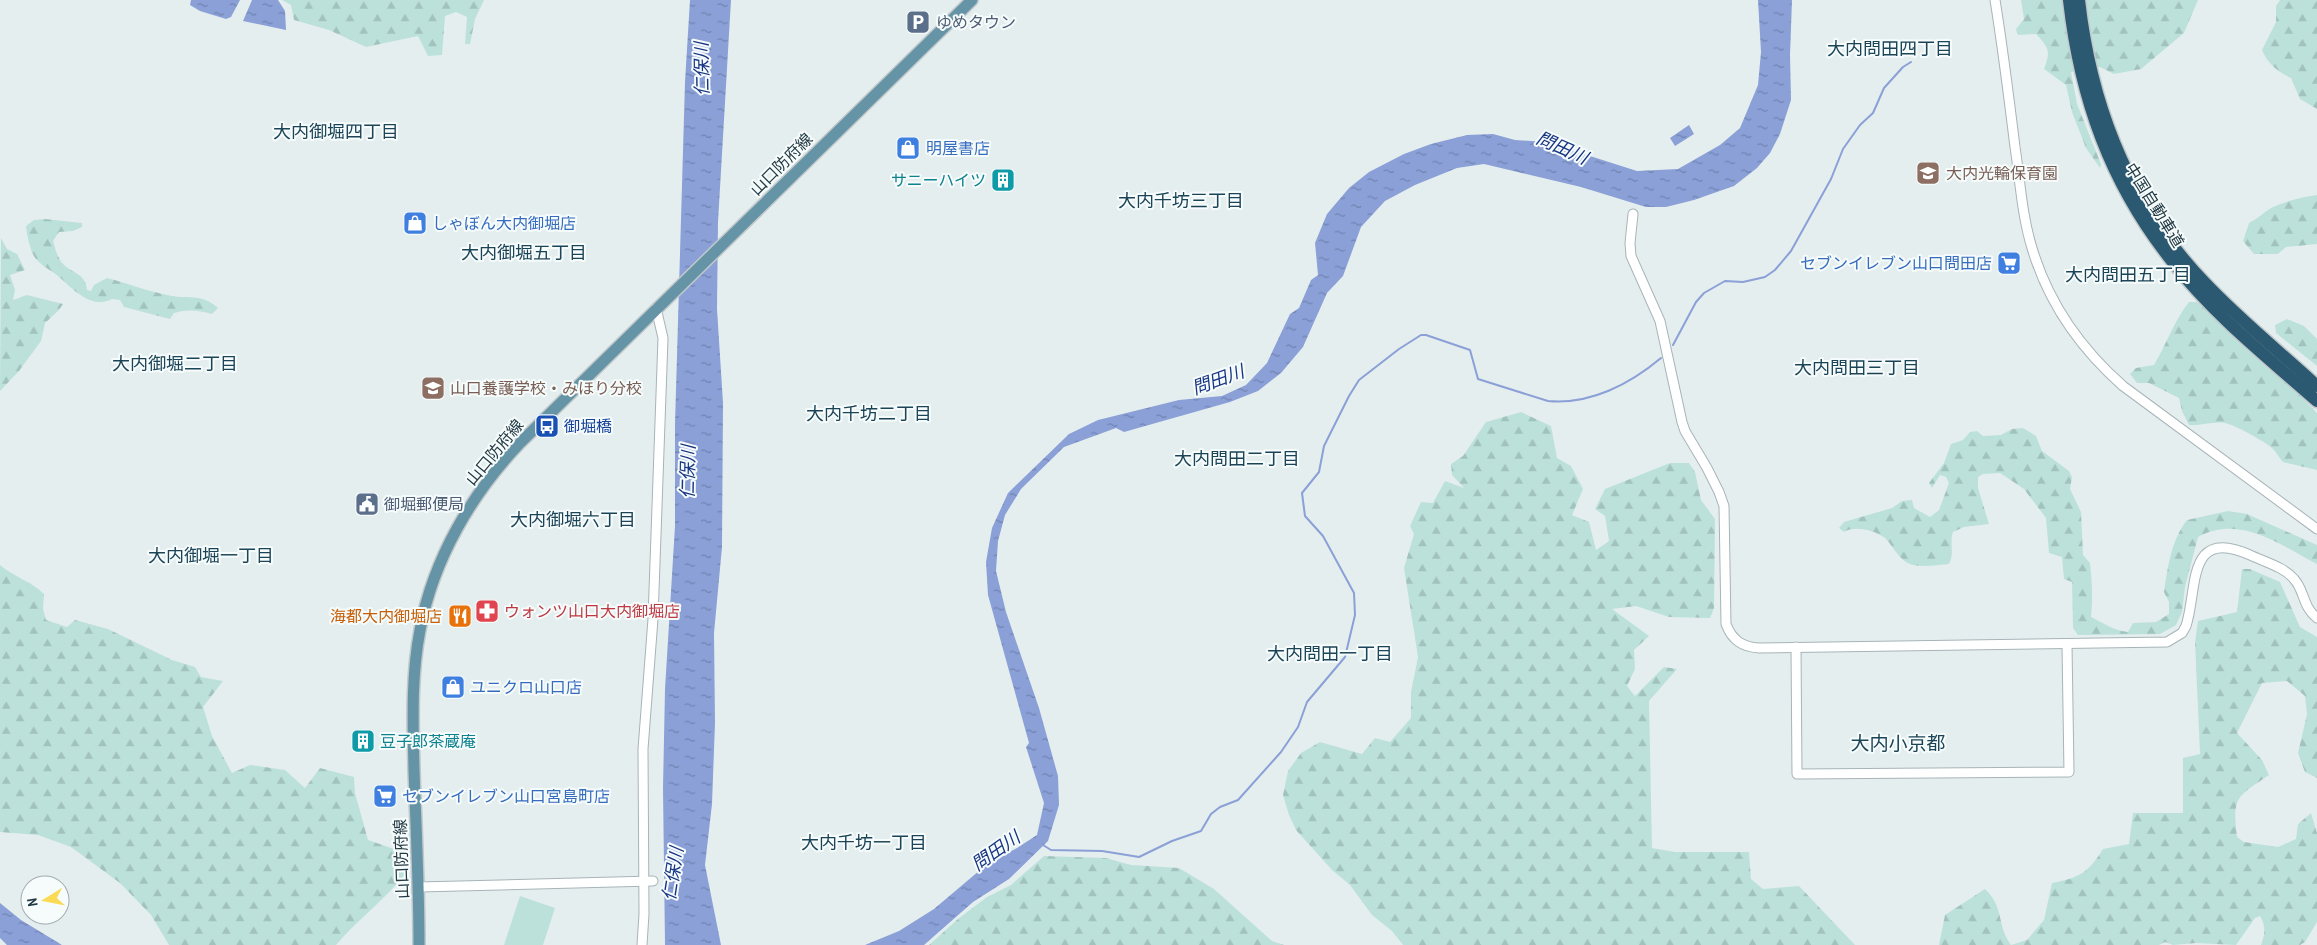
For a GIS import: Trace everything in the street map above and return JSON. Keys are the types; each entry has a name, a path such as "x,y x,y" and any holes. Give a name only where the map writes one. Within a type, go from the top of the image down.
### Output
{"highway":[{"name":"中国自動車道","path":"2069,0 2080,71 2087,102 2112,166 2141,219 2173,263 2197,290 2225,318 2317,400"},
{"name":"中国自動車道","path":"2079,0 2083,32 2098,100 2122,162 2150,213 2180,255 2204,283 2232,311 2317,386"}],"main road":[{"name":"山口防府線","path":"419,945 412,687 420,630 433,582 452,539 490,478 521,442 972,0"}],"street":[{"path":"1995,0 2029,236 2044,281 2062,315 2085,347 2123,386 2317,529"},
{"path":"1633,214 1630,243 1631,256 1660,321 1682,422 1719,492 1724,506 1726,624 1735,640 1750,647 2158,644 2175,638 2182,633 2189,618 2198,565 2212,551 2226,548 2238,550 2289,574 2299,585 2305,604 2317,618"},
{"path":"642,945 648,881 643,749 654,609 663,338 656,308"},
{"path":"1796,647 1797,774 2069,772 2067,645"},
{"path":"418,887 648,881"}],"green space":[{"path":"282,0 484,0 475,19 470,44 465,44 467,17 456,12 445,16 442,55 428,56 418,36 366,47 329,30 294,20 291,5"},
{"path":"2021,0 2198,0 2184,33 2141,69 2114,74 2100,67 2071,72 2077,104 2101,164 2100,168 2086,148 2072,112 2066,85 2044,69 2048,58 2046,46 2036,34 2018,35 2016,29 2024,19"},
{"path":"2280,0 2317,0 2317,109 2300,99 2291,78 2274,67 2262,50 2276,22 2276,6"},
{"path":"2317,195 2317,244 2286,247 2278,254 2254,254 2243,241 2249,223 2270,209 2289,201"},
{"path":"45,219 82,223 82,227 73,231 59,232 53,241 57,255 62,263 84,280 87,290 91,291 94,285 107,278 167,295 199,298 212,303 218,308 212,314 193,310 174,313 170,319 124,307 120,300 112,299 97,302 90,300 76,292 41,264 34,256 26,226 34,220"},
{"path":"1,238 7,249 17,254 25,270 10,275 15,290 13,300 27,295 63,304 45,323 41,341 19,371 0,391"},
{"path":"2189,302 2197,302 2263,364 2293,388 2317,413 2317,470 2283,462 2270,446 2229,424 2189,425 2182,411 2179,398 2149,383 2137,383 2130,374 2136,368 2154,365"},
{"path":"2287,319 2304,326 2317,339 2317,366 2276,333 2275,325"},
{"path":"1521,412 1551,426 1557,458 1571,466 1583,489 1572,515 1589,522 1596,550 1609,541 1605,516 1595,509 1605,489 1670,463 1689,463 1695,472 1701,500 1715,519 1714,608 1710,618 1669,617 1636,606 1612,609 1649,636 1634,650 1635,669 1627,686 1635,696 1664,667 1677,669 1649,701 1652,848 1675,852 1749,852 1751,879 1763,889 1799,886 1855,945 1403,945 1392,931 1372,915 1350,885 1332,870 1296,830 1283,795 1288,771 1301,753 1320,742 1362,754 1375,738 1390,742 1411,718 1411,692 1418,657 1404,568 1414,534 1410,526 1421,502 1433,503 1445,481 1464,488 1452,475 1451,464 1463,456 1486,422"},
{"path":"2023,428 2036,436 2042,451 2069,471 2072,477 2070,489 2081,512 2083,555 2090,563 2091,617 2109,626 2128,632 2133,623 2156,622 2169,614 2169,602 2164,592 2169,563 2177,536 2187,520 2228,511 2247,514 2317,545 2317,564 2274,541 2244,530 2214,531 2198,537 2185,587 2182,612 2176,625 2160,634 2078,635 2073,628 2072,582 2064,579 2062,557 2049,553 2046,518 2024,489 2000,473 1983,474 1978,477 1978,488 1989,524 1964,527 1953,532 1952,556 1949,564 1927,566 1910,564 1897,554 1881,535 1859,529 1844,532 1839,528 1844,522 1892,508 1902,501 1912,500 1914,508 1930,517 1939,510 1949,483 1946,477 1940,475 1932,488 1929,483 1944,463 1951,444 1963,440 1970,432 1977,431 1983,436 2001,435 2012,429"},
{"path":"0,565 44,594 43,609 46,620 67,627 75,620 108,629 172,660 195,667 201,677 223,681 203,707 212,736 232,773 250,765 285,770 305,788 320,768 354,777 355,793 368,840 400,851 406,873 336,945 169,945 151,915 120,883 71,847 38,835 0,832"},
{"path":"2242,569 2250,569 2280,582 2300,627 2317,637 2317,778 2305,772 2298,753 2307,714 2305,696 2287,681 2262,683 2237,733 2262,760 2269,775 2243,793 2239,799 2235,813 2237,837 2244,842 2278,847 2296,839 2298,824 2311,813 2317,833 2317,922 2305,942 2300,945 2261,945 2264,930 2260,916 2255,918 2236,945 2196,943 2173,945 2165,942 2159,945 2011,945 2027,940 2044,920 2052,883 2069,879 2082,873 2092,864 2103,849 2129,844 2133,813 2183,813 2183,758 2200,754 2195,642 2198,621 2237,612"},
{"path":"1044,856 1106,858 1131,865 1179,868 1214,889 1272,941 1284,945 929,945 958,919 987,897 1011,885"},
{"path":"1985,889 1995,903 2003,930 2011,945 1939,945 1945,915"},
{"path":"520,896 555,908 543,945 504,945"}],"water":[{"path":"191,0 240,0 231,17 226,19 200,11 190,5"},
{"path":"252,0 278,0 285,11 286,30 243,21"},
{"name":"仁保川","path":"690,0 731,0 718,222 717,309 723,403 722,547 714,633 715,723 712,804 705,865 721,945 665,945 663,788 665,689 675,526 675,424 685,82"},
{"name":"問田川","path":"1758,0 1792,0 1791,100 1780,134 1770,153 1757,168 1734,186 1694,200 1666,207 1646,207 1581,187 1484,164 1457,168 1415,185 1385,201 1361,227 1343,276 1327,293 1303,347 1281,373 1258,391 1230,402 1124,432 1116,428 1064,447 1021,489 1005,515 998,541 996,571 1006,612 1039,708 1058,776 1059,805 1048,841 1009,879 973,902 924,945 865,945 899,931 934,909 986,865 1037,835 1044,803 1026,747 1029,743 988,595 986,562 992,528 1008,493 1069,434 1098,420 1179,400 1222,396 1246,385 1267,363 1290,314 1299,308 1311,280 1318,275 1315,243 1327,214 1349,188 1369,172 1404,154 1431,144 1467,135 1493,134 1515,140 1546,142 1637,171 1678,169 1720,145 1740,128 1758,85 1761,52"},
{"path":"1689,125 1694,134 1675,146 1670,138"},
{"path":"0,903 20,919 20,925 29,925 62,945 7,945 0,938"}],"waterway":[{"path":"1673,345 1696,302 1704,293 1725,281 1743,282 1765,277 1775,270 1791,251 1831,179 1843,149 1860,125 1873,113 1884,88 1903,67 1911,62"},
{"path":"1043,845 1051,850 1102,851 1139,857 1172,841 1201,831 1211,814 1220,807 1238,800 1281,752 1298,727 1307,702 1345,657 1355,615 1354,593 1323,536 1305,516 1302,493 1319,472 1324,446 1359,380 1399,349 1421,335 1470,350 1478,379 1548,401 1579,400 1609,391 1636,376 1661,358"}],"place":[{"name":"ゆめタウン","path":"918,22"},
{"name":"明屋書店","path":"908,148"},
{"name":"大内光輪保育園","path":"1928,173"},
{"name":"サニーハイツ","path":"1003,180"},
{"name":"しゃぼん大内御堀店","path":"415,223"},
{"name":"セブンイレブン山口問田店","path":"2009,263"},
{"name":"山口養護学校・みほり分校","path":"433,388"},
{"name":"御堀橋","path":"547,426"},
{"name":"御堀郵便局","path":"367,504"},
{"name":"ウォンツ山口大内御堀店","path":"487,611"},
{"name":"海都大内御堀店","path":"460,616"},
{"name":"ユニクロ山口店","path":"453,687"},
{"name":"豆子郎茶蔵庵","path":"363,741"},
{"name":"セブンイレブン山口宮島町店","path":"385,796"}],"district":[{"name":"大内問田四丁目","path":"1890,49"},
{"name":"大内御堀四丁目","path":"336,132"},
{"name":"大内千坊三丁目","path":"1181,201"},
{"name":"大内御堀五丁目","path":"524,253"},
{"name":"大内問田五丁目","path":"2128,275"},
{"name":"大内御堀二丁目","path":"175,364"},
{"name":"大内問田三丁目","path":"1857,368"},
{"name":"大内千坊二丁目","path":"869,414"},
{"name":"大内問田二丁目","path":"1237,459"},
{"name":"大内御堀六丁目","path":"573,520"},
{"name":"大内御堀一丁目","path":"211,556"},
{"name":"大内問田一丁目","path":"1330,654"},
{"name":"大内小京都","path":"1898,743"},
{"name":"大内千坊一丁目","path":"864,843"}]}
